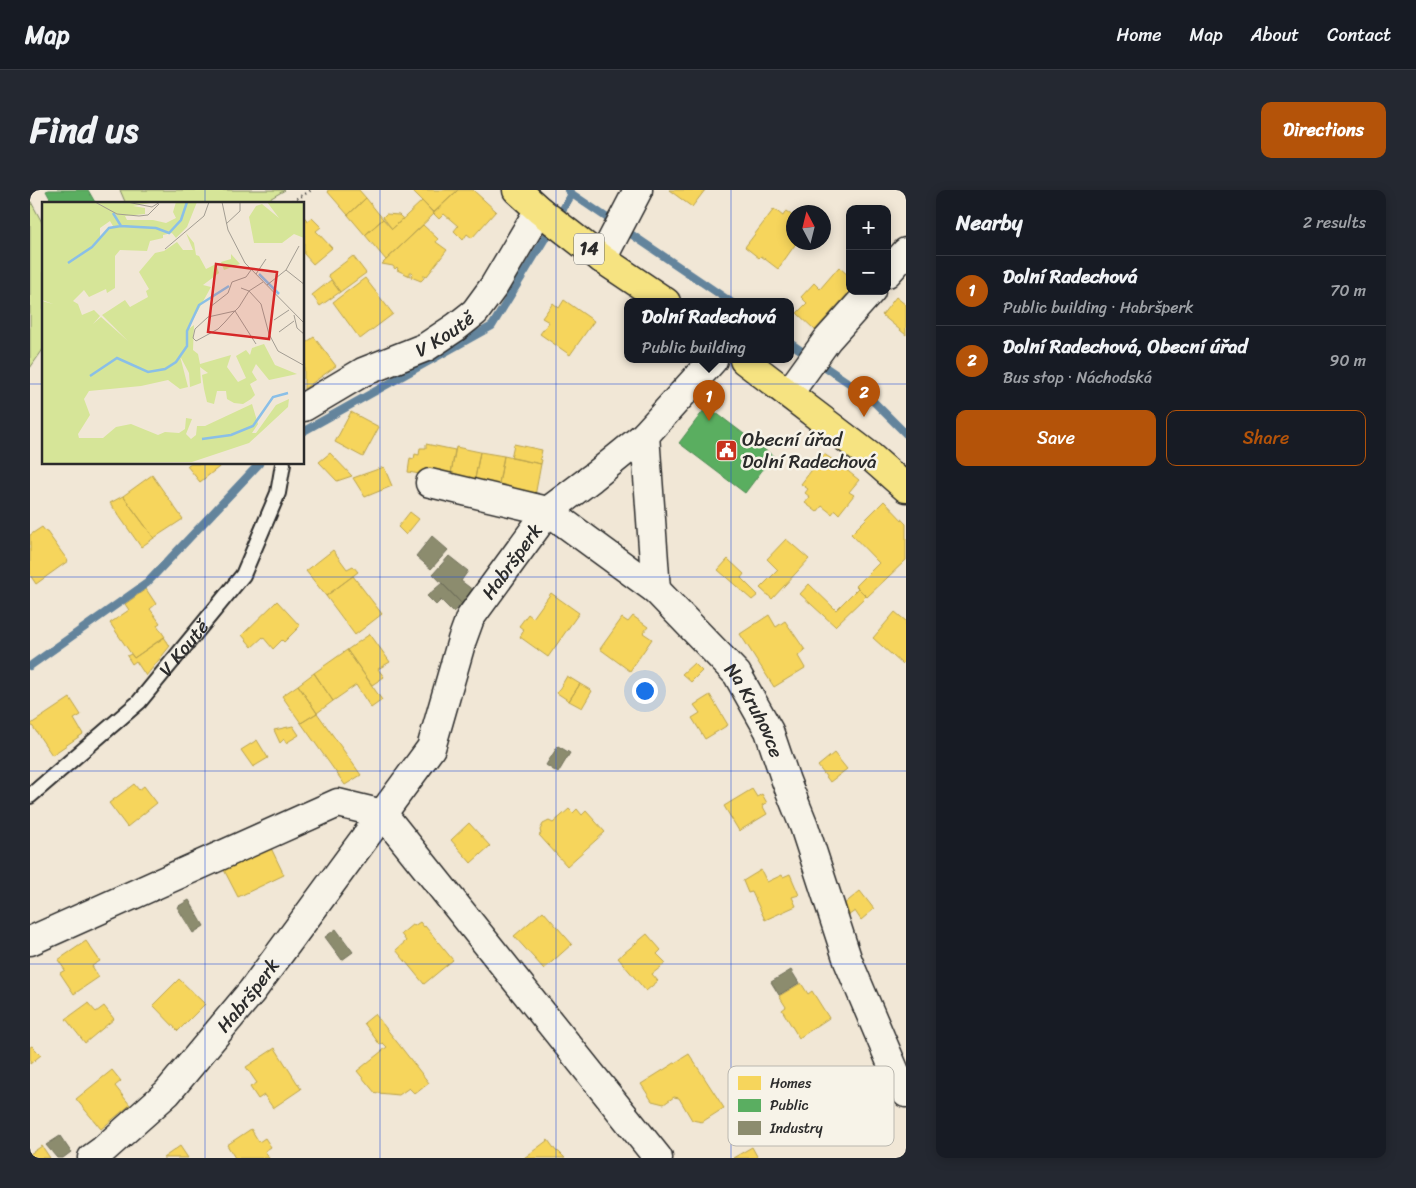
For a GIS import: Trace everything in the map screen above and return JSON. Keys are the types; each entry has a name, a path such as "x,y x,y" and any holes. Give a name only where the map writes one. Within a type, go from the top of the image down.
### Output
{"main road":[{"name":"14","path":"517,190 539,210 602,259 660,298"},
{"path":"748,363 871,457 906,488"}],"street":[{"path":"602,259 638,190"},
{"name":"V Koutě","path":"305,406 363,372 426,347 475,312 494,286 539,210"},
{"path":"891,268 906,252"},
{"path":"789,393 827,340 866,295"},
{"name":"Habršperk","path":"92,1158 167,1094 252,991 431,748 470,618 548,511 592,478 645,434 710,363"},
{"path":"645,434 656,590"},
{"name":"Na Kruhovce","path":"430,483 548,511 656,590 737,674 769,731 804,826 848,961 893,1066"},
{"path":"30,941 338,803 383,814 658,1158"},
{"name":"Na Kruhovce","path":"894,1069 906,1093"}],"lane":[{"name":"V Koutě","path":"30,796 139,702 243,575 278,493 283,465"}],"path":[{"path":"291,202 311,190"}],"green space":[{"path":"120,190 285,190 264,202 125,202"},
{"path":"30,200 42,222 42,351 30,368"}],"building: Homes":[{"path":"359,190 366,198 348,215 327,191"},
{"path":"411,190 458,190 434,213"},
{"path":"458,190 473,190 496,211 472,238 467,234 463,240 454,231 458,226 444,214 439,219 433,213"},
{"path":"669,190 705,190 692,207"},
{"path":"366,198 383,219 365,235 348,215"},
{"path":"422,201 434,214 386,260 365,235 383,219 392,229"},
{"path":"774,209 783,216 786,211 786,250 791,250 778,269 745,247"},
{"path":"386,214 399,215 403,219 392,229 383,217"},
{"path":"305,218 308,221 312,218 321,227 316,231 332,248 313,264 305,255"},
{"path":"423,225 438,239 436,242 447,250 427,276 424,275 421,281 411,277 412,272 410,272 410,276 397,270 397,267 395,269 393,266 382,264"},
{"path":"353,256 366,273 340,292 328,275"},
{"path":"839,267 846,273 846,295 815,330 797,313 807,303 801,297 814,283 820,289"},
{"path":"365,278 393,314 360,339 333,302"},
{"path":"331,280 340,292 320,306 312,295"},
{"path":"896,297 906,305 906,335 882,315"},
{"path":"564,300 594,321 570,355 540,334 549,322 542,318 553,303 559,308"},
{"path":"314,337 336,366 305,388 305,343"},
{"path":"351,412 379,427 363,457 335,442"},
{"path":"426,444 455,450 450,479 408,472 410,458 414,459 415,454 419,455 420,448 426,448"},
{"path":"514,444 542,450 541,464 511,458"},
{"path":"456,447 480,452 474,484 450,479"},
{"path":"480,452 504,456 498,489 474,484"},
{"path":"330,453 352,476 337,481 319,462"},
{"path":"824,454 859,480 849,492 854,495 839,514 835,510 832,514 822,506 817,512 805,503 810,497 805,493 808,489 801,484"},
{"path":"504,456 541,464 535,496 498,489"},
{"path":"188,465 222,465 200,482"},
{"path":"384,467 392,486 365,497 353,478"},
{"path":"152,475 183,519 154,538 123,496"},
{"path":"123,496 154,538 141,547 110,503"},
{"path":"884,501 906,524 906,560 867,597 856,586 879,563 851,534"},
{"path":"410,512 419,519 406,535 398,527"},
{"path":"42,527 68,561 36,584 30,575 30,535"},
{"path":"786,539 809,559 772,599 760,588 778,570 767,559"},
{"path":"333,550 347,569 353,566 358,572 326,596 306,571"},
{"path":"728,559 744,574 741,578 758,595 752,600 718,570"},
{"path":"353,576 382,614 355,635 326,596"},
{"path":"809,584 836,610 858,588 866,596 835,626 800,594"},
{"path":"146,589 156,604 150,609 160,623 157,625 165,637 134,658 110,623 129,610 125,604"},
{"path":"551,593 579,613 548,657 520,637 524,630 519,626 528,614 533,618"},
{"path":"277,601 300,626 284,642 282,640 273,649 263,637 252,647 242,635"},
{"path":"895,612 906,621 906,660 902,664 873,638"},
{"path":"769,615 776,627 785,621 805,650 798,656 805,668 774,687 740,634"},
{"path":"633,616 648,627 643,633 652,639 630,671 600,649 622,618 628,622"},
{"path":"370,634 390,662 378,669 384,677 372,685 347,650"},
{"path":"164,637 170,646 146,676 136,661 132,664 127,656 131,654 134,658"},
{"path":"347,650 382,700 371,708 356,685 333,701 314,673"},
{"path":"694,663 702,671 691,682 682,674"},
{"path":"314,673 333,701 317,713 298,685"},
{"path":"567,676 580,684 569,701 557,693"},
{"path":"580,684 592,691 582,708 569,701"},
{"path":"298,685 317,713 301,723 282,696"},
{"path":"710,695 728,725 705,739 692,718 700,713 694,705"},
{"path":"70,698 81,715 74,719 83,734 52,755 31,724"},
{"path":"317,713 361,775 345,785 301,723"},
{"path":"293,726 299,735 286,743 284,739 280,743 274,730"},
{"path":"257,740 268,758 253,767 241,750"},
{"path":"834,753 847,769 830,782 818,766"},
{"path":"134,784 139,790 144,786 157,803 127,827 109,803"},
{"path":"752,789 757,797 762,794 767,803 762,805 767,814 739,831 724,806"},
{"path":"569,809 573,813 577,809 582,815 586,811 605,832 567,866 539,835 541,834 540,830 543,824 549,821 553,823"},
{"path":"469,823 490,846 471,863 451,840"},
{"path":"270,846 284,875 238,897 223,868"},
{"path":"761,870 767,882 782,875 783,877 790,874 799,895 792,897 796,906 765,920 752,892 748,893 743,881"},
{"path":"860,891 874,909 861,920 855,911 849,915 843,905"},
{"path":"543,911 572,944 544,969 514,936"},
{"path":"420,922 453,960 424,984 396,950 406,941 401,934 413,924 414,926"},
{"path":"647,934 661,950 657,954 666,963 652,974 658,981 646,991 618,958"},
{"path":"86,941 100,961 92,966 99,977 74,994 60,973 65,970 58,960"},
{"path":"179,979 205,1004 178,1031 153,1005"},
{"path":"801,983 808,994 812,991 829,1018 799,1038 782,1010 786,1007 779,996"},
{"path":"88,1003 96,1012 104,1006 114,1019 85,1043 66,1019"},
{"path":"375,1014 429,1083 415,1094 409,1088 399,1095 376,1094 357,1071 387,1047 383,1043 380,1045 364,1023"},
{"path":"32,1046 41,1055 30,1064 30,1047"},
{"path":"275,1048 301,1089 273,1108 264,1095 258,1099 250,1087 257,1083 246,1067"},
{"path":"689,1054 724,1108 702,1122 692,1120 679,1098 674,1097 664,1104 652,1101 641,1084"},
{"path":"112,1070 121,1081 115,1086 130,1105 101,1129 76,1099"},
{"path":"251,1129 259,1142 265,1138 271,1147 265,1151 269,1158 235,1158 227,1145"},
{"path":"548,1140 556,1151 565,1158 524,1158"},
{"path":"42,1146 50,1158 30,1158 30,1154"},
{"path":"180,1146 188,1158 163,1158"},
{"path":"752,1147 758,1158 733,1158"}],"building: Public":[{"path":"88,190 95,202 52,202 46,191"},
{"name":"Obecní úřad Dolní Radechová","path":"707,406 773,456 745,493 679,443"}],"building: Industry":[{"path":"432,536 448,550 431,569 416,556"},
{"path":"449,556 468,571 461,581 473,590 462,604 433,574"},
{"path":"442,583 462,604 453,612 441,600 436,605 427,596"},
{"path":"558,746 570,753 558,773 546,765"},
{"path":"189,900 204,926 193,933 177,907"},
{"path":"336,929 353,952 342,960 325,937"},
{"path":"791,970 799,983 779,995 771,982"},
{"path":"60,1136 71,1152 63,1158 57,1158 46,1145"}],"waterway":[{"path":"568,190 725,298"},
{"path":"305,430 492,326 572,194"},
{"path":"794,346 868,396 906,434"},
{"path":"30,666 147,583 258,465"}],"place":[{"name":"Dolní Radechová, Obecní úřad","path":"864,417"},
{"name":"Dolní Radechová","path":"709,421"},
{"name":"Obecní úřad Dolní Radechová","path":"726,450"}]}
